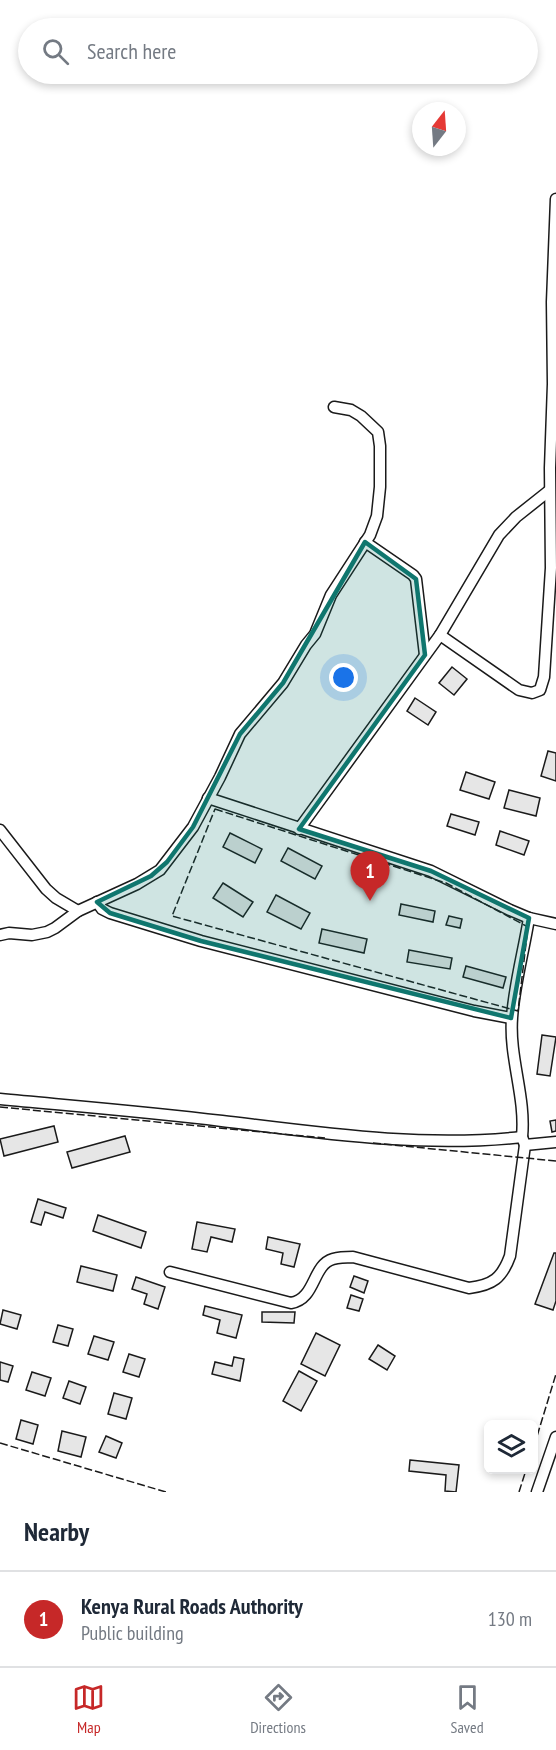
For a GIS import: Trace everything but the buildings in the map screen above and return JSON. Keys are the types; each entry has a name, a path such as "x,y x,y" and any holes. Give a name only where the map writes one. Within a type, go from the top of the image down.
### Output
{"street":[{"path":"440,635 519,690 532,693 540,690 544,677 553,560 550,490 553,384 552,302 556,199"},
{"path":"0,935 32,935 47,932 78,911 137,884 160,870 193,827 240,734 291,671 315,634 331,595 365,542 377,516 380,487 379,436 373,425 361,416 351,410 334,407"},
{"path":"299,830 440,635 499,535 516,517 550,490"},
{"path":"365,542 416,579 426,655"},
{"path":"208,798 431,872 488,901 529,918 556,924"},
{"path":"0,830 46,890 78,911"},
{"path":"97,902 102,909 110,913 201,941 464,1008 512,1018"},
{"path":"170,1272 291,1303 300,1301 306,1295 323,1265 331,1259 341,1257 353,1257 469,1288 484,1286 496,1279 504,1271 510,1256 523,1141 522,1107 514,1062 512,1018 529,918"},
{"path":"0,1099 169,1114 363,1137 556,1142"},
{"path":"537,1492 556,1437"}],"highlighted area":[{"path":"365,542 416,579 425,655 299,829 431,871 529,918 511,1018 201,941 110,913 97,902 151,876 167,862 193,827 240,734 283,683"}],"fence":[{"path":"215,809 446,883 528,927 518,1011 172,916 215,809"},
{"path":"0,1107 325,1138"},
{"path":"373,1143 556,1161"},
{"path":"538,1433 556,1374"},
{"path":"0,1443 166,1492"},
{"path":"519,1492 525,1474"}],"place":[{"name":"Kenya Rural Roads Authority","path":"370,901"}]}
